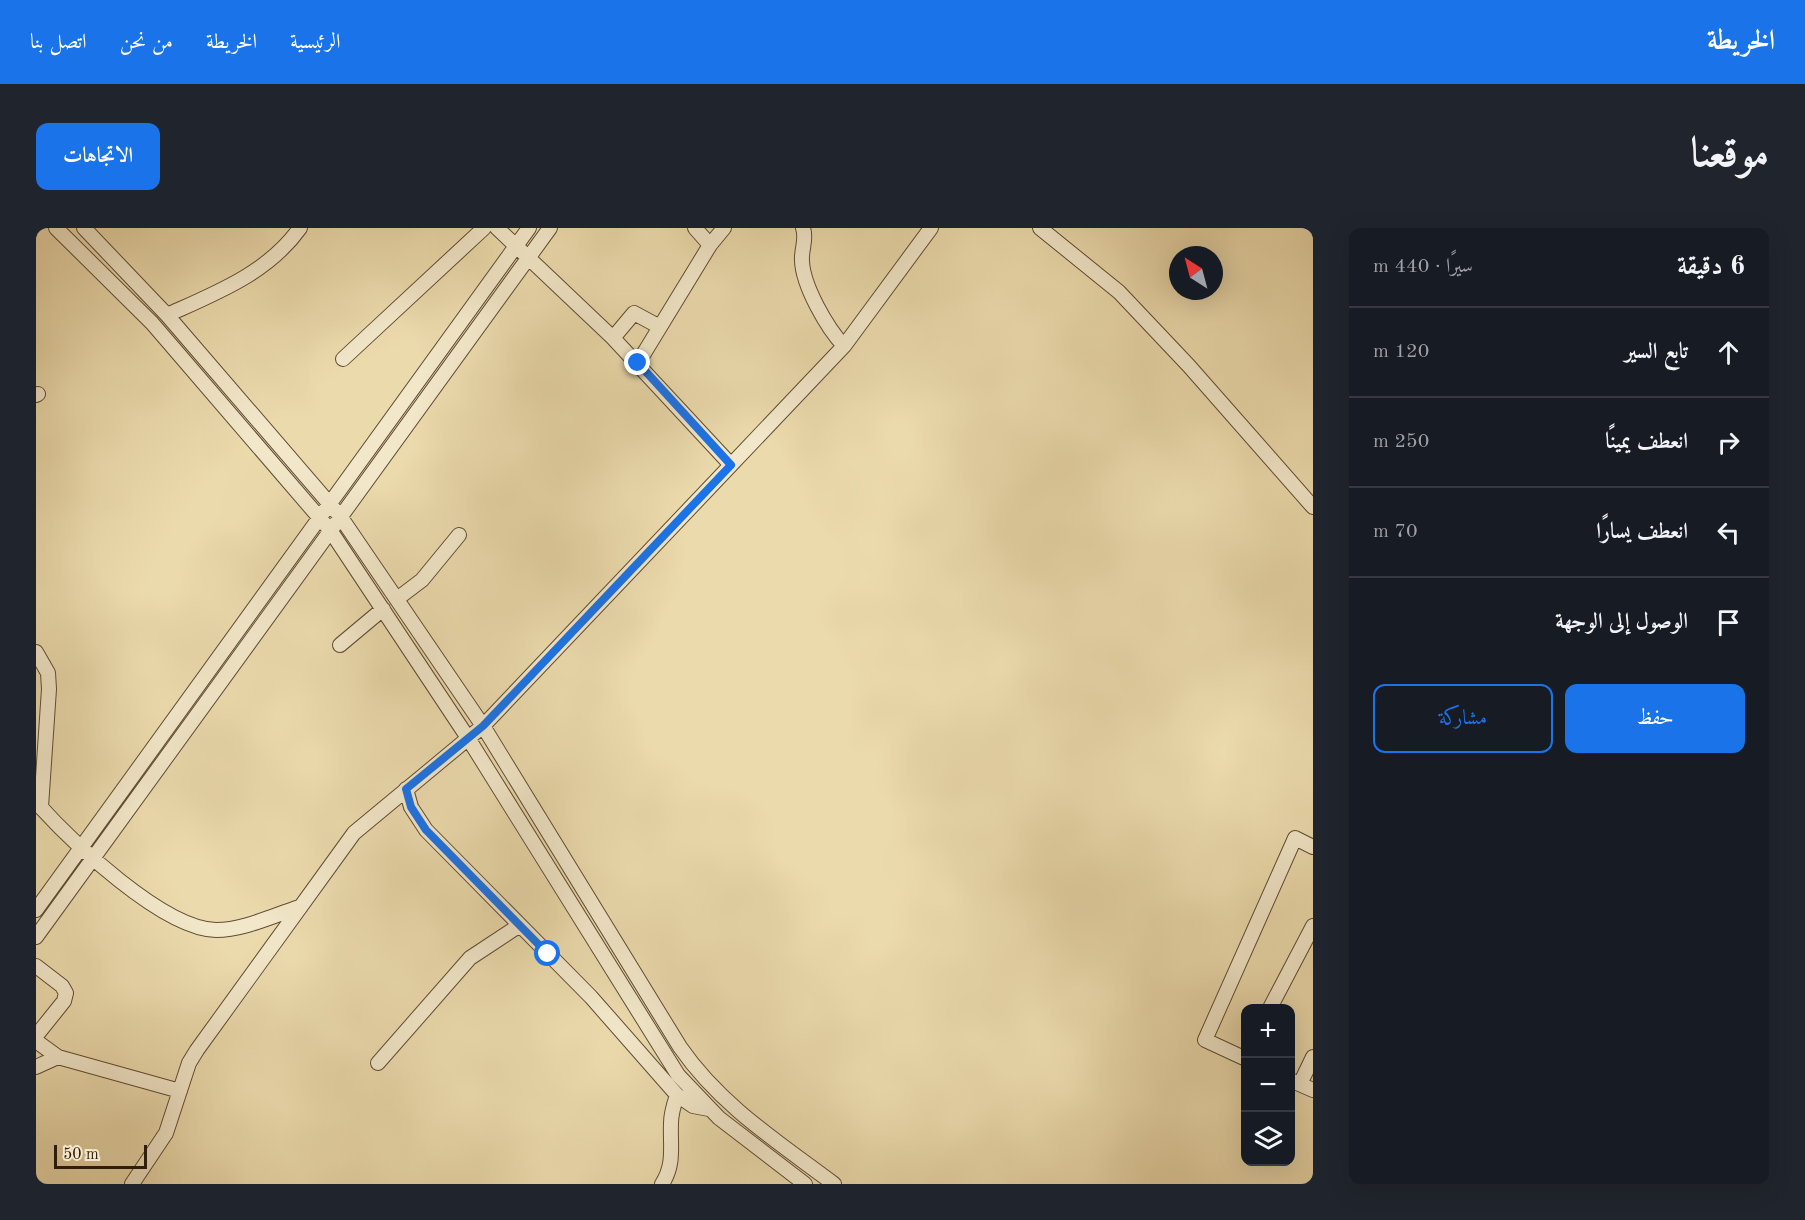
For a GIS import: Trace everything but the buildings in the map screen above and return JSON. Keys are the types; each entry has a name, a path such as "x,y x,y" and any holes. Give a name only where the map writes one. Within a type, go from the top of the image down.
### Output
{"street":[{"path":"56,228 152,323 330,530 468,738 665,1057 709,1109 806,1184"},
{"path":"84,228 167,315 340,516 483,726 690,1062 713,1089 740,1114 834,1184"},
{"path":"167,315 248,275 283,250 300,228"},
{"path":"344,359 484,228"},
{"path":"497,228 638,363 731,465"},
{"path":"36,937 87,854 321,518 529,228"},
{"path":"36,910 87,854 330,530 550,228"},
{"path":"695,228 710,245"},
{"path":"638,363 710,245 723,228"},
{"path":"803,228 806,241 802,263 805,275 825,321 844,346"},
{"path":"132,1184 166,1133 197,1050 354,834 483,726 844,346 931,228"},
{"path":"1040,228 1119,292 1189,366 1313,507"},
{"path":"613,338 634,313 660,327"},
{"path":"397,599 428,574 459,535"},
{"path":"340,645 383,609"},
{"path":"36,652 45,666 49,681 39,804 87,854 172,917 198,928 218,930 237,927 300,907"},
{"path":"406,789 411,807 426,830 614,1022 676,1095 693,1106 709,1109"},
{"path":"1241,1056 1205,1040 1295,838 1313,847"},
{"path":"378,1063 463,965 478,951 520,925"},
{"path":"1272,1004 1313,926"},
{"path":"36,966 62,986 66,993 64,1001 36,1036"},
{"path":"36,1041 58,1057 180,1091"},
{"path":"36,1067 58,1057"},
{"path":"1301,1085 1313,1058"},
{"path":"662,1184 671,1165 673,1148 671,1119 676,1095"}],"route":[{"path":"548,954 426,830 411,807 406,789 483,726 731,465 638,363"}]}
